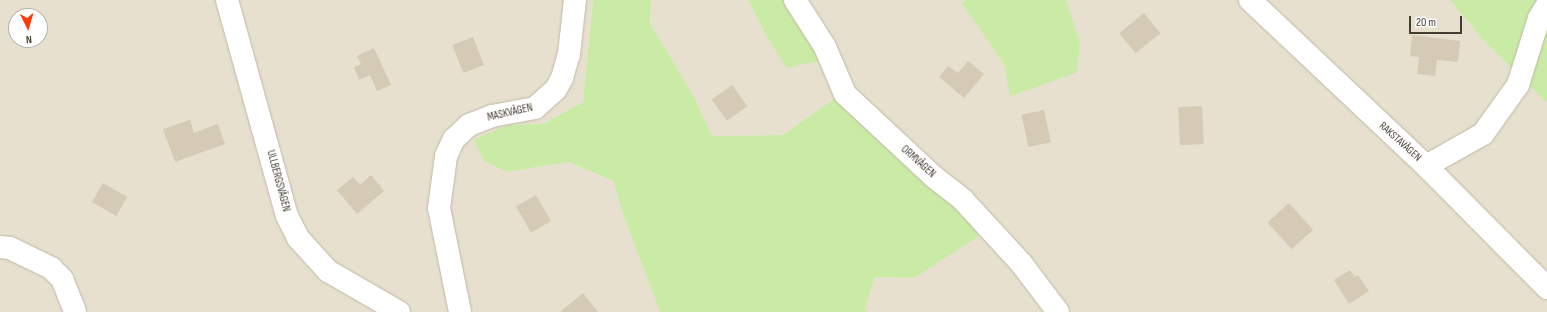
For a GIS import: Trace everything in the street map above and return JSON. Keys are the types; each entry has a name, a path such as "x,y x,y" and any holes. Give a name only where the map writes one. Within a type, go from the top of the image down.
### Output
{"street":[{"name":"ULLBERGSVÄGEN","path":"226,0 287,216 298,238 328,271 399,312"},
{"name":"MASKVÄGEN","path":"460,312 439,208 446,156 454,139 468,125 492,116 535,108 556,89 562,78 569,54 575,0"},
{"name":"ORMVÄGEN","path":"796,0 825,47 845,94 934,177 963,200 1021,263 1058,312"},
{"name":"RAKSTAVÄGEN","path":"1250,0 1426,166 1547,288"},
{"path":"1426,166 1483,134 1518,85 1539,18 1547,5"},
{"path":"0,247 10,248 52,268 62,279 75,312"}],"shaded area":[{"path":"0,0 593,0 583,102 543,124 508,125 507,172 569,162 613,181 624,217 660,312 0,312"},
{"path":"651,0 748,0 767,37 789,0 1450,0 1484,41 1547,103 1547,312 868,312 865,308 875,277 914,278 835,98 783,135 712,136 694,97 650,23"}],"green space":[{"path":"593,0 651,0 650,23 694,97 712,136 783,135 835,98 953,198 979,236 914,278 875,277 865,308 868,312 660,312 624,217 613,181 569,162 507,172 484,161 474,140 508,125 543,124 583,102"},
{"path":"748,0 789,0 822,60 787,68 767,37"},
{"path":"965,0 1066,0 1080,43 1076,73 1010,96 1004,64 962,3"},
{"path":"1450,0 1547,0 1547,103 1484,41"}],"building":[{"path":"1144,13 1160,33 1135,53 1119,33"},
{"path":"1412,35 1460,41 1458,62 1437,60 1435,76 1417,74 1419,57 1410,56"},
{"path":"473,37 484,65 463,73 452,45"},
{"path":"374,48 391,85 377,91 370,75 359,80 354,67 361,64 357,56"},
{"path":"968,61 984,74 964,98 939,77 948,66 958,73"},
{"path":"732,85 747,106 727,121 712,100"},
{"path":"1202,106 1204,144 1180,145 1178,107"},
{"path":"1044,110 1051,142 1028,147 1022,115"},
{"path":"190,120 194,133 218,124 225,144 175,162 163,129"},
{"path":"371,175 384,191 357,214 337,190 353,177 360,185"},
{"path":"103,183 127,197 116,216 92,202"},
{"path":"536,195 551,221 531,232 516,206"},
{"path":"1289,203 1313,230 1292,249 1267,222"},
{"path":"1350,270 1355,277 1358,275 1369,291 1349,304 1334,280"},
{"path":"583,293 598,312 560,312"}]}
